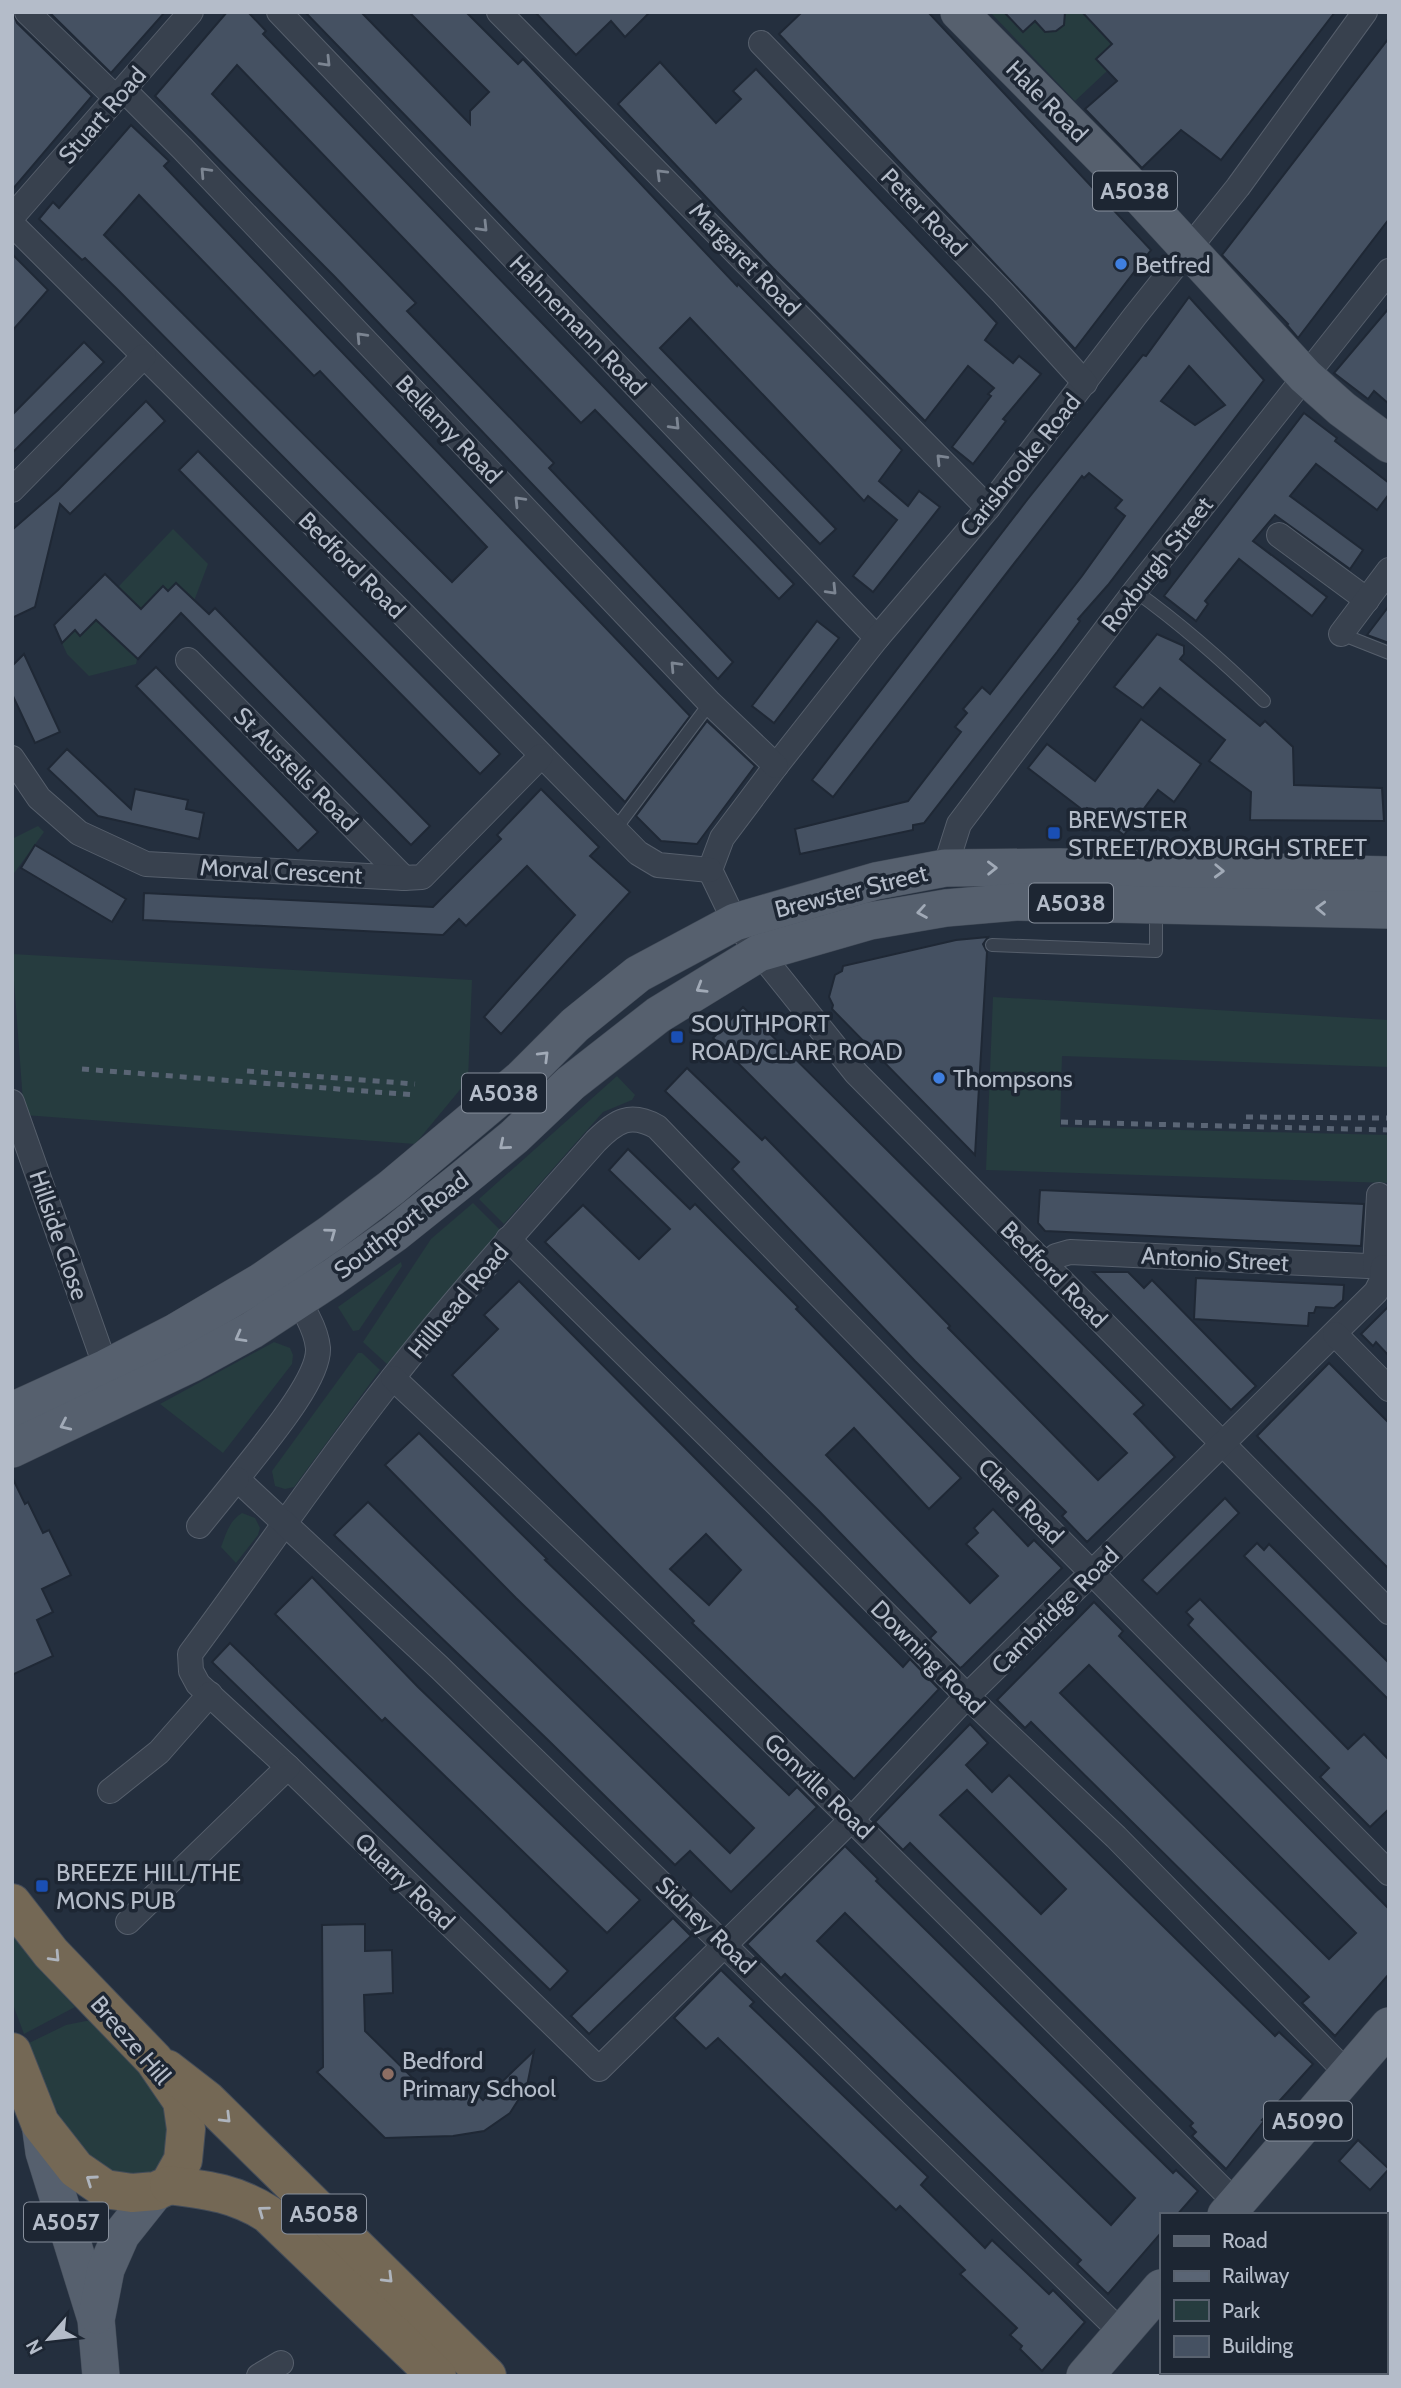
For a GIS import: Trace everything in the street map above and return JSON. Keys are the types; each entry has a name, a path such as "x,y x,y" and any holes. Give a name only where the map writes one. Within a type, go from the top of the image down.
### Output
{"highway":[{"name":"Breeze Hill","path":"12,1903 51,1953 154,2060 182,2101 186,2129 183,2160 163,2188 132,2193 104,2189 76,2169 40,2123 12,2052"},
{"name":"A5058","path":"154,2060 207,2100 487,2376"},
{"name":"A5058","path":"163,2188 215,2191 246,2200 268,2214 437,2376"}],"main road":[{"name":"Hale Road","path":"959,12 1124,179 1304,376"},
{"name":"A5038","path":"1304,376 1389,444"},
{"name":"Brewster Street","path":"735,922 876,881 944,868 1060,867 1389,875"},
{"name":"Brewster Street","path":"760,953 870,921 946,908 1016,902 1389,910"},
{"name":"Southport Road","path":"12,1411 204,1357 252,1330 330,1234 391,1188 522,1078 575,1025 638,974 735,922"},
{"name":"Southport Road","path":"286,1285 394,1234 514,1137 571,1083 658,1015 760,953"},
{"name":"Southport Road","path":"12,1449 112,1384"},
{"name":"A5090","path":"1231,2209 1389,2026"},
{"name":"Breeze Hill","path":"40,2123 44,2152 96,2319 101,2376"},
{"name":"Breeze Hill","path":"96,2319 106,2269 121,2235 163,2188"},
{"path":"1085,2376 1160,2289"}],"street":[{"name":"Bellamy Road","path":"27,12 120,94 519,500 710,703 776,766"},
{"name":"Stuart Road","path":"12,217 191,12"},
{"name":"Hahnemann Road","path":"279,12 877,638"},
{"name":"Margaret Road","path":"499,12 988,508"},
{"name":"Carisbrooke Road","path":"710,870 722,838 776,766 877,638 988,508 1135,316 1190,249 1365,12"},
{"name":"Peter Road","path":"761,43 1003,293 1085,383"},
{"name":"Bedford Road","path":"12,225 403,614 614,831 638,853 658,865 710,870"},
{"name":"Roxburgh Street","path":"944,868 959,824 1135,591 1389,271"},
{"path":"12,490 144,356"},
{"path":"1279,535 1367,600"},
{"path":"1341,634 1389,570"},
{"name":"St Austells Road","path":"188,660 404,878"},
{"name":"Morval Crescent","path":"12,758 39,798 79,833 146,864 404,878 422,877 541,756"},
{"path":"710,870 735,922"},
{"name":"Bedford Road","path":"735,922 856,1073 1389,1612"},
{"name":"Hillside Close","path":"12,1102 112,1384"},
{"name":"Hillhead Road","path":"210,1694 198,1684 191,1671 190,1654 284,1522 393,1378 508,1240 611,1125 636,1119 657,1127"},
{"name":"Clare Road","path":"657,1127 818,1295 1389,1873"},
{"name":"Cambridge Road","path":"599,2069 853,1818 967,1696 1376,1292 1382,1280 1379,1195"},
{"name":"Downing Road","path":"508,1240 967,1696 1116,1837 1348,2074"},
{"name":"Antonio Street","path":"1046,1266 1056,1256 1070,1252 1382,1267"},
{"path":"199,1526 305,1388 313,1372 318,1347 314,1332 286,1285"},
{"path":"1335,1334 1389,1389"},
{"name":"Gonville Road","path":"393,1378 569,1542 853,1818 1231,2209"},
{"path":"237,1479 284,1522"},
{"name":"Sidney Road","path":"284,1522 450,1677 726,1944 1122,2333"},
{"path":"110,1791 159,1752 210,1694"},
{"name":"Quarry Road","path":"210,1694 599,2069"},
{"path":"128,1922 288,1767"},
{"path":"260,2376 281,2363"}],"lane":[{"path":"1135,591 1202,642 1264,701"},
{"path":"1341,634 1389,653"},
{"path":"614,831 710,703"},
{"path":"992,945 1156,951 1156,904"}],"green space":[{"path":"990,12 1004,12 1023,32 1035,21 1045,32 1056,31 1064,25 1066,12 1082,12 1112,44 1096,59 1107,71 1075,101"},
{"path":"173,529 208,564 191,609 162,587 119,641 137,659 136,664 89,676 67,654 62,643 75,630 80,636 87,620"},
{"path":"38,826 44,832 12,876 12,839"},
{"path":"12,954 472,980 468,1080 415,1144 24,1115"},
{"path":"993,997 1389,1020 1389,1067 1062,1056 1060,1127 1389,1135 1389,1183 986,1170"},
{"path":"617,1076 635,1095 632,1100 603,1112 504,1224 479,1199"},
{"path":"473,1203 500,1230 387,1364 363,1342 431,1239"},
{"path":"401,1262 402,1266 359,1330 353,1331 338,1307"},
{"path":"274,1342 290,1348 293,1355 292,1364 223,1453 160,1404"},
{"path":"358,1353 362,1353 380,1370 294,1487 285,1489 275,1486 272,1471"},
{"path":"242,1513 255,1518 260,1528 258,1535 236,1563 221,1547 231,1524"},
{"path":"12,1935 75,2007 24,2034 12,2002"},
{"path":"91,2020 158,2087 171,2134 162,2164 152,2173 128,2181 82,2157 36,2072 29,2043 66,2025"},
{"path":"1389,2260 1389,2376 1285,2376 1387,2374"}],"building":[{"path":"13,12 17,23 92,96 12,190"},
{"path":"49,12 165,12 111,73"},
{"path":"227,12 248,12 266,31 263,34 794,584 779,599 595,410 581,423 237,65 212,94 416,303 407,311 554,463 549,468 733,662 718,679 334,276 155,96"},
{"path":"305,12 361,12 470,124 470,111 489,92 409,12 466,12 518,64 523,59 737,286 738,284 902,450 879,481 908,506 919,491 940,507 873,592 853,576 897,520 868,496 864,501 690,318 660,348 836,529 820,544"},
{"path":"535,12 650,12 625,37 611,21 576,55"},
{"path":"802,12 928,12 1151,250 1075,349 779,34"},
{"path":"1004,12 1065,12 1064,25 1056,31 1045,32 1035,21 1023,32"},
{"path":"1082,12 1335,12 1221,160 1181,130 1142,168 1085,109 1117,81 1096,59 1112,44"},
{"path":"1389,38 1389,219 1298,338 1222,255"},
{"path":"660,62 716,123 741,99 733,91 756,69 997,323 985,340 1013,363 1019,356 1041,374 1003,419 1006,421 973,464 952,447 991,396 988,394 994,388 968,366 925,421 773,268 618,104"},
{"path":"131,125 169,161 164,166 690,716 625,802 118,290 39,219 53,202 59,208","holes":["139,195 314,376 320,371 487,547 452,582 104,235"]},
{"path":"12,254 48,290 12,331"},
{"path":"1189,297 1264,380 924,823 913,825 913,830 800,854 795,829 908,801 961,732 955,727 967,713 963,709 982,687 990,694 1125,516 1115,508 1122,500 1089,473 1084,478 1082,476 833,797 812,780 1027,500 1143,355 1146,356","holes":["1189,366 1225,405 1195,425 1161,401"]},
{"path":"1389,308 1389,404 1374,391 1368,399 1334,373"},
{"path":"84,342 104,362 12,453 12,415"},
{"path":"146,401 165,421 70,514 60,504 35,607 12,618 12,530 58,490"},
{"path":"1304,413 1389,483 1389,494 1377,510 1316,464 1290,496 1363,550 1350,569 1275,515 1253,541 1327,597 1312,616 1239,559 1205,601 1208,604 1196,621 1164,596"},
{"path":"198,451 500,754 480,774 179,470"},
{"path":"105,574 141,609 163,586 168,591 176,583 209,614 215,608 430,826 411,845 181,613 138,659 96,620 80,636 75,630 62,643 54,625"},
{"path":"1389,606 1389,643 1367,635"},
{"path":"817,621 839,638 774,723 752,706"},
{"path":"1157,634 1184,646 1184,654 1180,659 1260,726 1265,721 1293,747 1294,785 1382,788 1384,821 1250,820 1251,792 1209,761 1225,740 1160,688 1143,708 1114,687"},
{"path":"24,654 60,732 35,743 12,694 12,666"},
{"path":"156,667 318,832 298,851 136,686"},
{"path":"1141,719 1201,764 1174,802 1158,790 1124,835 1087,808 1084,811 1028,768 1047,744 1095,781"},
{"path":"707,721 755,766 697,844 661,841 636,816"},
{"path":"67,749 131,809 135,789 188,800 186,809 204,813 199,839 98,816 48,769"},
{"path":"541,789 599,847 590,856 630,892 501,1034 484,1017 575,915 527,866 466,926 459,919 443,935 143,920 144,893 433,907 501,839 497,835"},
{"path":"35,845 126,899 112,922 21,868"},
{"name":"Thompsons","path":"988,937 983,944 987,952 975,1155 832,1009 829,997 835,975 842,971 843,966 956,940"},
{"path":"743,1007 1144,1405 1134,1414 1175,1457 1087,1542 1062,1516 1066,1512 915,1361 732,1169 739,1162 665,1091 687,1068 762,1140 765,1137 1098,1480 1127,1453 713,1038"},
{"path":"628,1149 690,1209 695,1204 798,1307 796,1309 961,1478 929,1509 854,1428 826,1455 970,1603 998,1576 966,1544 978,1533 974,1528 993,1509 1028,1546 1034,1540 1062,1568 960,1668 930,1638 936,1632 819,1511 545,1242 583,1205 639,1259 670,1229 609,1170"},
{"path":"1040,1190 1364,1204 1361,1246 1045,1231 1038,1223"},
{"path":"1093,1272 1128,1272 1144,1288 1152,1280 1256,1386 1231,1410"},
{"path":"1196,1278 1344,1285 1343,1300 1334,1308 1316,1307 1314,1313 1309,1313 1308,1326 1194,1319"},
{"path":"519,1281 903,1667 910,1659 939,1689 854,1779 692,1623 694,1621 452,1375 498,1329 484,1315","holes":["706,1534 741,1570 709,1605 670,1569"]},
{"path":"1389,1306 1389,1356 1376,1342 1373,1346 1361,1334"},
{"path":"1329,1363 1389,1423 1389,1569 1257,1436"},
{"path":"419,1433 547,1559 545,1560 789,1795 797,1787 817,1807 731,1892 690,1851 675,1865 334,1535 368,1502 730,1853 754,1828 516,1598 385,1465"},
{"path":"12,1477 43,1533 49,1530 71,1575 42,1589 53,1612 37,1620 53,1656 12,1675"},
{"path":"1225,1498 1239,1513 1157,1594 1142,1580"},
{"path":"1257,1543 1264,1550 1269,1544 1389,1663 1389,1700 1244,1556"},
{"path":"312,1577 418,1687 640,1900 607,1933 385,1718 382,1721 275,1614"},
{"path":"1200,1599 1348,1749 1364,1734 1389,1760 1389,1809 1370,1827 1320,1777 1329,1768 1188,1625 1193,1619 1186,1612"},
{"path":"1094,1602 1123,1631 1119,1636 1389,1909 1389,1974 1335,2036 1302,2003 1309,1997 1031,1722 1025,1728 997,1700","holes":["1089,1665 1356,1933 1329,1959 1060,1693"]},
{"path":"230,1643 568,1971 550,1990 212,1662"},
{"path":"970,1724 988,1743 966,1765 992,1792 1009,1775 1275,2036 1279,2032 1313,2064 1262,2120 1264,2121 1226,2169 1192,2136 1196,2132 1190,2126 1193,2123 910,1843 903,1850 875,1822","holes":["967,1790 1066,1889 1041,1914 940,1815"]},
{"path":"845,1846 878,1879 876,1881 1173,2173 1176,2170 1198,2191 1179,2213 1160,2213 1160,2234 1108,2294 1077,2264 1081,2260 785,1974 781,1978 747,1944","holes":["845,1913 1135,2198 1111,2225 817,1941"]},
{"path":"673,1918 691,1936 589,2034 571,2016"},
{"path":"365,1924 365,1951 392,1950 393,1993 364,1995 365,2031 428,2093 452,2093 464,2082 483,2100 534,2051 527,2086 510,2113 484,2131 453,2136 385,2138 317,2072 323,2067 322,1925"},
{"path":"721,1970 754,2002 750,2006 928,2177 921,2185 985,2248 992,2240 1049,2294 1053,2290 1085,2322 1042,2371 1010,2335 1017,2328 960,2274 965,2270 900,2206 896,2210 718,2038 706,2049 674,2018"},
{"path":"1358,2140 1389,2169 1370,2190 1339,2161"}],"railway":[{"path":"82,1069 415,1095"},
{"path":"247,1071 415,1084"},
{"path":"1246,1117 1389,1118"},
{"path":"1061,1122 1389,1130"}],"place":[{"name":"Betfred","path":"1121,264"},
{"name":"BREWSTER STREET/ROXBURGH STREET","path":"1054,833"},
{"name":"SOUTHPORT ROAD/CLARE ROAD","path":"677,1037"},
{"name":"Thompsons","path":"939,1078"},
{"name":"BREEZE HILL/THE MONS PUB","path":"42,1886"},
{"name":"Bedford Primary School","path":"388,2074"}]}
